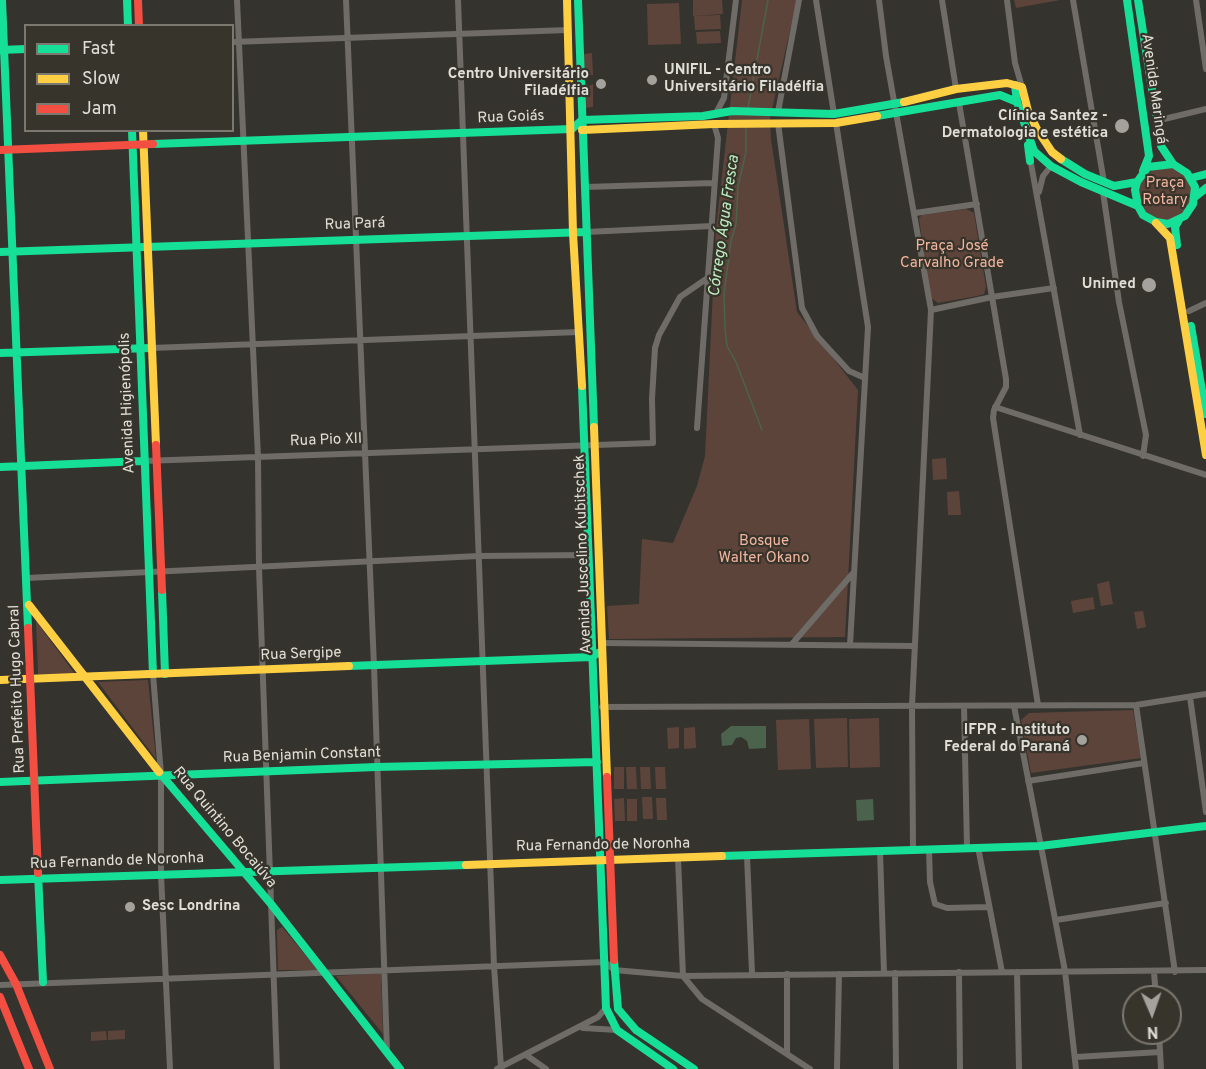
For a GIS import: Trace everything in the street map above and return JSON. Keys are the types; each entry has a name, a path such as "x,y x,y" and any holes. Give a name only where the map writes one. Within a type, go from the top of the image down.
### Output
{"main road":[{"name":"Rua Prefeito Hugo Cabral","path":"2,0 4,150 14,252 43,982"},
{"path":"127,0 128,24"},
{"path":"138,0 139,24"},
{"name":"Avenida Juscelino Kubitschek","path":"567,0 573,233 601,647 599,708"},
{"name":"Avenida Juscelino Kubitschek","path":"578,0 592,393 588,555 592,657 599,708 616,1005 627,1022 694,1069"},
{"name":"Avenida Maringá","path":"1126,0 1149,156 1138,180"},
{"name":"Avenida Maringá","path":"1138,0 1161,146 1173,164"},
{"path":"2,50 24,49"},
{"path":"572,129 582,120 703,116 720,112 778,112 835,119 956,89 1007,83 1019,86"},
{"path":"1019,86 1017,102 1028,139 1034,151 1049,169 1104,187 1119,187 1138,180"},
{"path":"1019,86 1038,131 1053,152 1049,169"},
{"path":"582,130 778,123 898,114 1000,95 1017,102"},
{"path":"720,112 732,120 778,123"},
{"path":"703,116 714,124"},
{"name":"Rua Goiás","path":"4,150 144,147 572,129"},
{"name":"Avenida Higienópolis","path":"132,132 153,674"},
{"name":"Avenida Higienópolis","path":"143,132 165,674"},
{"path":"1028,139 1030,164"},
{"path":"1034,151 1042,149 1053,152 1104,187 1138,206"},
{"path":"1195,197 1191,178 1173,164 1148,167 1138,180 1135,190 1138,206 1143,214 1156,222 1170,238 1206,456"},
{"path":"1191,178 1206,174"},
{"path":"1156,222 1168,224 1179,220 1190,211 1195,197 1206,188"},
{"path":"1179,220 1175,233 1206,414"},
{"name":"Rua Pará","path":"0,252 355,238 586,232"},
{"path":"579,332 584,336 586,373 592,393"},
{"path":"0,353 151,348"},
{"name":"Rua Pio XII","path":"0,467 143,461"},
{"name":"Rua Quintino Bocaiúva","path":"29,605 161,775 271,904 400,1069"},
{"path":"153,647 164,647"},
{"path":"592,657 601,647"},
{"name":"Rua Sergipe","path":"0,680 592,657"},
{"name":"Rua Benjamin Constant","path":"0,782 376,767 602,762"},
{"name":"Rua Fernando de Noronha","path":"0,880 491,862 1040,846 1157,834 1206,826"},
{"name":"Avenida Juscelino Kubitschek","path":"606,860 606,1008 617,1030 673,1069"},
{"path":"0,955 16,984 50,1069"},
{"path":"606,977 615,970"},
{"path":"0,997 29,1069"}],"street":[{"path":"237,0 236,42 258,457 259,568 277,1069"},
{"path":"346,0 374,666 387,1051"},
{"path":"458,0 499,1068 580,1028 598,1017 606,1008"},
{"path":"720,112 724,98 736,0"},
{"path":"778,112 799,0"},
{"path":"816,0 868,327 850,645"},
{"path":"879,0 886,56 931,310 914,646 913,850"},
{"path":"942,0 956,89"},
{"path":"1007,0 1019,86"},
{"path":"1073,0 1104,187 1119,302 1146,435 1143,456"},
{"path":"1196,0 1206,69"},
{"path":"236,42 568,30"},
{"path":"959,102 1006,382 995,407 993,418 1038,705"},
{"path":"1156,121 1206,109"},
{"path":"778,123 802,309 817,336 849,371 866,378"},
{"path":"697,428 718,138 714,124"},
{"path":"718,138 727,124"},
{"path":"1034,151 1030,164 1038,195 1080,435"},
{"path":"1030,164 1049,169 1038,195"},
{"path":"585,188 713,183"},
{"path":"915,213 976,204"},
{"name":"Rua Pará","path":"586,232 712,226"},
{"name":"Rua Pio XII","path":"143,461 653,443 652,399 655,348 659,335 680,297 709,276"},
{"path":"931,310 992,297 1054,288"},
{"path":"1189,311 1206,303"},
{"path":"151,348 579,332"},
{"path":"995,407 1206,475"},
{"path":"27,578 479,556 588,555"},
{"path":"792,644 855,571"},
{"path":"601,647 792,644 914,646"},
{"path":"153,674 161,775 162,874 170,1069"},
{"path":"599,708 1137,705 1206,694"},
{"path":"1190,697 1206,812"},
{"path":"1137,705 1175,972"},
{"path":"964,706 968,847"},
{"path":"1014,706 1065,971 1077,1069"},
{"path":"1028,781 1144,763"},
{"path":"978,847 1002,972"},
{"path":"929,849 932,898 935,904 946,908 988,907"},
{"path":"880,851 884,973"},
{"path":"747,856 752,973"},
{"path":"678,858 683,976 702,999 810,1069"},
{"path":"1056,920 1166,903"},
{"path":"273,932 279,924 285,923"},
{"path":"0,985 605,962 615,970 683,976 752,973 1206,970"},
{"path":"959,972 960,1069"},
{"path":"1017,972 1019,1069"},
{"path":"1154,972 1155,985"},
{"path":"895,973 896,1069"},
{"path":"787,974 787,1053"},
{"path":"837,1069 839,974"},
{"path":"580,1028 617,1030"},
{"path":"1160,1045 1161,1069"},
{"path":"1076,1057 1160,1052"},
{"path":"526,1055 546,1069"}],"green space":[{"path":"693,0 722,0 723,14 693,16"},
{"name":"Bosque Walter Okano","path":"742,0 797,0 770,118 771,139 797,312 858,390 845,637 609,639 607,606 639,604 642,539 673,543 697,486 705,456 716,228"},
{"path":"1014,0 1060,0 1016,8"},
{"path":"679,3 681,44 648,45 647,4"},
{"path":"720,15 721,29 695,30 694,16"},
{"path":"720,31 721,43 697,44 696,32"},
{"path":"592,53 593,75 584,75 584,54"},
{"path":"585,83 589,86 593,84 593,107 585,108"},
{"name":"Praça Rotary","path":"1165,167 1175,169 1184,175 1190,184 1192,194 1190,204 1184,213 1175,219 1165,221 1155,219 1146,213 1140,204 1138,194 1140,184 1146,175 1155,169"},
{"name":"Praça José Carvalho Grade","path":"966,209 974,213 986,287 984,294 938,303 930,297 919,218 922,215"},
{"path":"946,458 947,479 933,480 932,459"},
{"path":"959,491 961,515 948,515 947,492"},
{"path":"1109,581 1113,604 1101,606 1097,584"},
{"path":"1093,597 1095,609 1073,613 1071,601"},
{"path":"1143,611 1146,627 1137,629 1134,612"},
{"path":"36,621 75,674 38,674"},
{"path":"148,680 156,759 98,682"},
{"name":"IFPR - Instituto Federal do Paraná","path":"1133,710 1141,758 1031,773 1021,720 1029,713"},
{"path":"847,718 848,767 816,768 814,719"},
{"path":"879,718 880,767 850,768 849,719"},
{"path":"809,719 811,769 778,770 776,720"},
{"path":"679,727 679,748 668,749 667,728"},
{"path":"695,727 696,748 684,749 684,728"},
{"path":"614,767 624,767 624,789 614,789"},
{"path":"626,767 636,767 637,789 627,789"},
{"path":"640,767 650,767 651,789 641,789"},
{"path":"655,767 665,767 666,789 656,789"},
{"path":"642,797 652,797 653,819 643,819"},
{"path":"624,798 625,821 615,821 614,799"},
{"path":"656,798 666,798 667,820 657,820"},
{"path":"627,799 637,799 637,821 627,821"},
{"path":"282,927 318,970 278,970 277,930"},
{"path":"381,973 383,1034 336,976"},
{"path":"125,1030 125,1039 108,1040 108,1031"},
{"path":"106,1031 107,1040 91,1041 91,1032"}],"shaded area":[{"path":"731,726 766,726 766,748 749,749 747,741 741,737 736,738 732,745 722,746 721,734"},
{"path":"873,799 874,820 857,821 856,800"}],"waterway":[{"name":"Córrego Água Fresca","path":"748,108 768,0"},
{"name":"Córrego Água Fresca","path":"746,128 746,152 738,187 736,224 731,241 724,294 725,329 727,346 736,362 762,430"}],"traffic: fast":[{"path":"2,0 28,628"},
{"path":"127,0 128,24"},
{"path":"578,0 594,427"},
{"path":"1127,0 1149,156 1143,171"},
{"path":"1138,0 1161,146 1173,164 1187,173 1195,187 1193,204 1185,216 1168,224 1156,222 1143,215 1138,206 1135,190 1137,182 1148,167 1173,164"},
{"path":"0,50 24,49"},
{"path":"1015,85 1017,102 1034,151 1051,166 1081,182 1138,206"},
{"path":"877,116 1000,95 1017,102"},
{"path":"153,144 572,129 582,120 703,116 732,111 834,114 904,102"},
{"path":"132,132 153,674"},
{"path":"1028,145 1030,161"},
{"path":"1061,159 1085,174 1114,186 1137,182"},
{"path":"1191,178 1206,174"},
{"path":"1195,197 1206,188"},
{"path":"1177,245 1175,227 1179,220"},
{"path":"0,252 586,232"},
{"path":"1191,326 1206,414"},
{"path":"0,353 151,348"},
{"path":"582,386 606,1008 617,1030 673,1069"},
{"path":"0,467 143,461"},
{"path":"162,590 165,674"},
{"path":"349,666 592,657 598,653"},
{"path":"0,782 376,767 597,762"},
{"path":"159,772 271,904 400,1069"},
{"path":"722,856 1040,846 1206,826"},
{"path":"0,880 466,865"},
{"path":"38,873 43,982"},
{"path":"614,960 618,1009 636,1030 694,1069"}],"traffic: slow":[{"path":"567,0 573,233 582,386"},
{"path":"904,102 956,89 1007,83 1022,87 1028,111 1038,131 1052,152 1061,159"},
{"path":"582,130 714,124 836,123 877,116"},
{"path":"143,132 156,445"},
{"path":"1156,223 1170,238 1206,455"},
{"path":"594,427 607,777"},
{"path":"29,605 159,772"},
{"path":"0,680 349,666"},
{"path":"466,865 722,856"}],"traffic: jam":[{"path":"138,0 139,24"},
{"path":"0,150 153,144"},
{"path":"156,445 162,590"},
{"path":"28,628 38,873"},
{"path":"607,777 614,960"},
{"path":"0,955 16,984 50,1069"},
{"path":"0,997 29,1069"}],"place":[{"name":"UNIFIL - Centro Universitário Filadélfia","path":"652,80"},
{"name":"Centro Universitário Filadélfia","path":"601,84"},
{"name":"Clínica Santez - Dermatologia e estética","path":"1122,126"},
{"name":"Unimed","path":"1149,285"},
{"name":"IFPR - Instituto Federal do Paraná","path":"1082,740"},
{"name":"Sesc Londrina","path":"130,907"}]}
